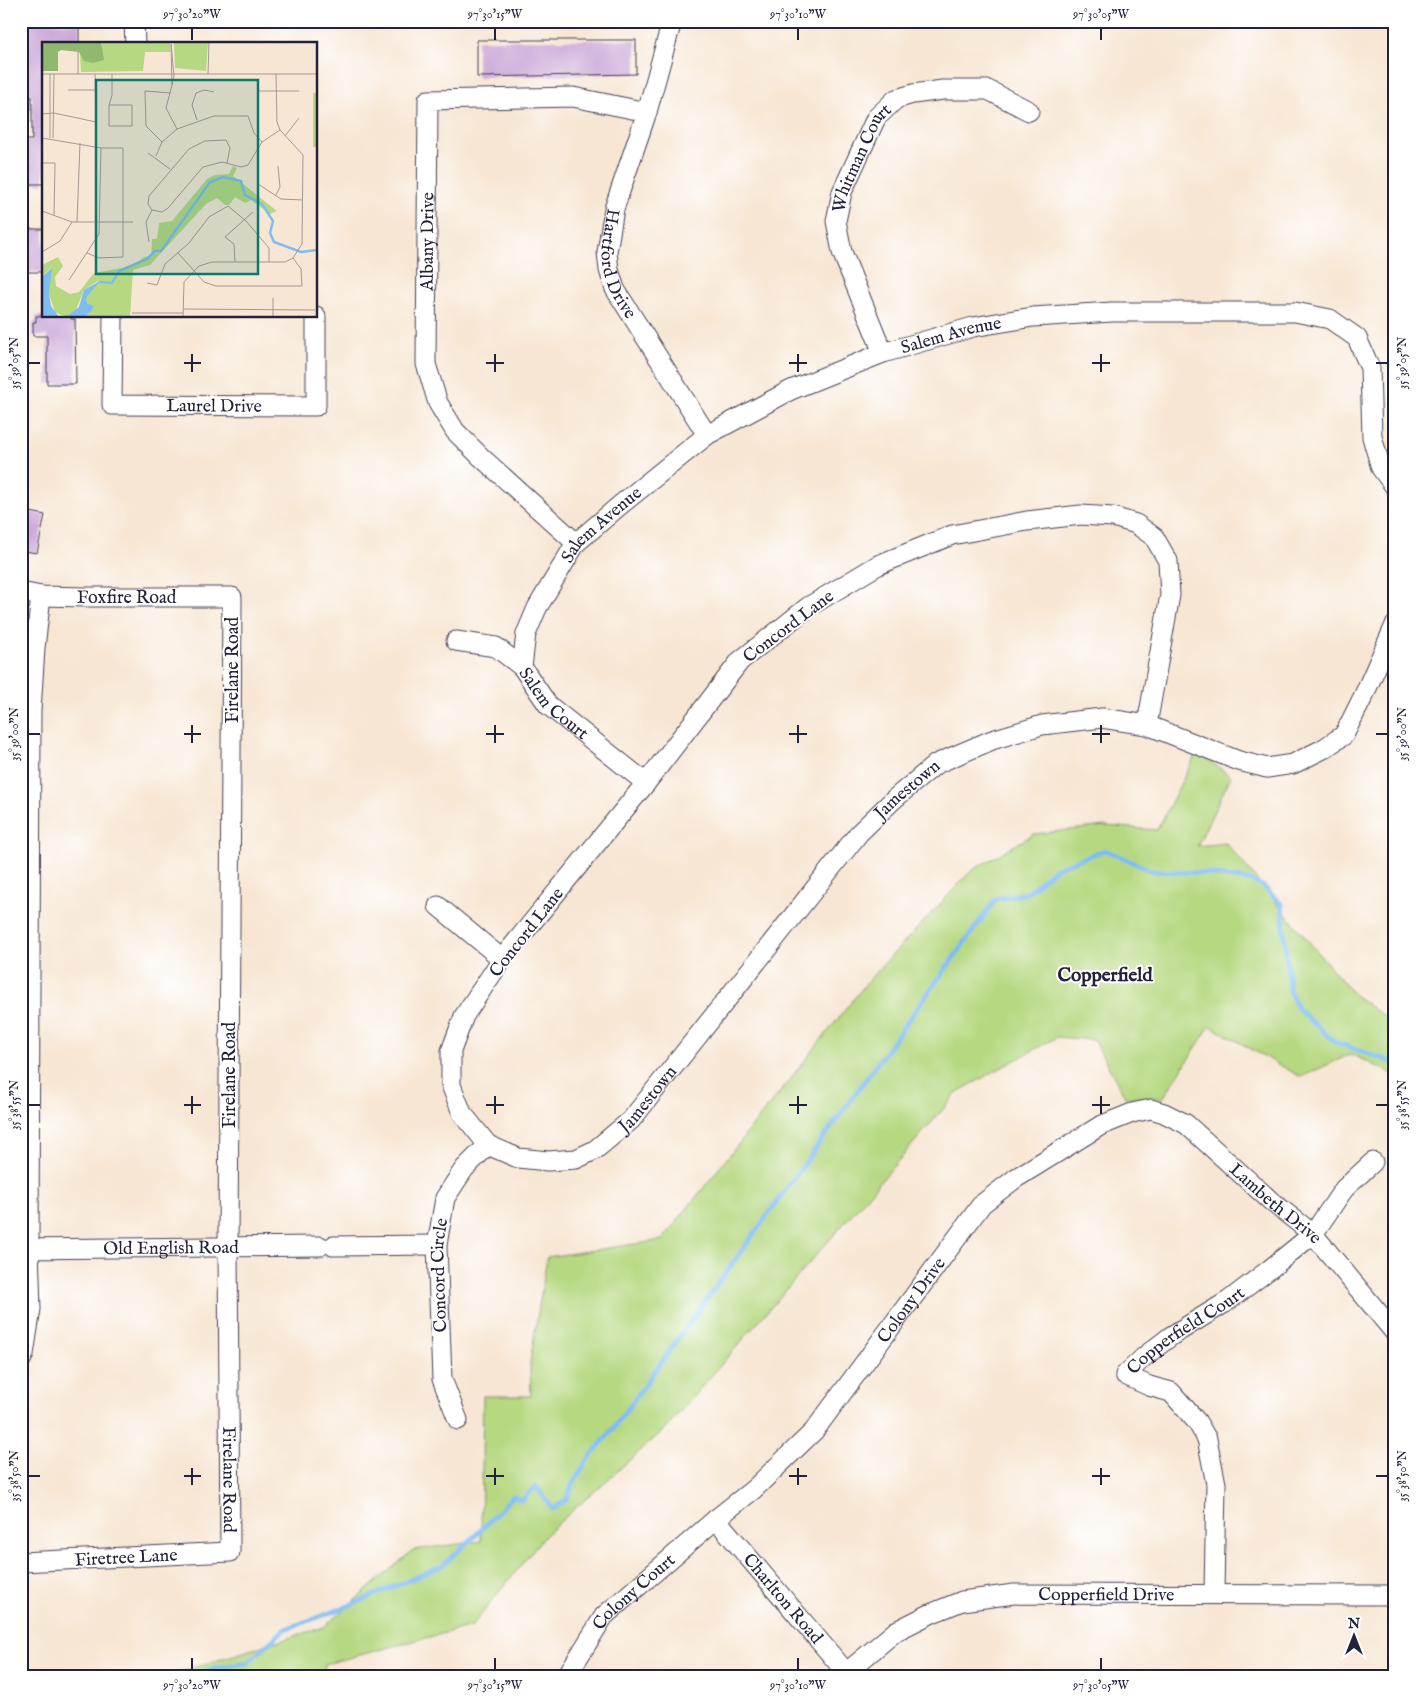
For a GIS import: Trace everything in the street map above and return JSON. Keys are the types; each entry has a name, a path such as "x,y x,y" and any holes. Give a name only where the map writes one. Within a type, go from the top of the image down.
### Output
{"street":[{"path":"134,21 135,42"},
{"path":"659,21 666,48"},
{"name":"Hartford Drive","path":"672,21 647,112 614,209 608,252 609,270 615,289 707,435"},
{"name":"Whitman Court","path":"883,353 842,252 836,220 842,192 876,118 896,99 913,94 943,90 988,90 1029,111"},
{"name":"Albany Drive","path":"576,543 455,431 438,403 426,364 428,100 572,97 647,112"},
{"name":"Salem Avenue","path":"522,668 526,634 537,608 576,543 707,435 792,390 883,353 973,327 1043,316 1112,312 1295,312 1330,319 1357,338 1370,368 1372,437 1381,468 1395,487"},
{"name":"Laurel Drive","path":"113,318 112,405 316,406 316,318"},
{"name":"Concord Lane","path":"488,1144 462,1113 451,1085 451,1051 464,1016 502,959 646,783 740,661 808,606 878,565 952,535 1027,520 1082,515 1113,517 1136,524 1154,537 1168,561 1170,595 1147,725"},
{"name":"Foxfire Road","path":"21,592 40,596 87,598 232,598"},
{"path":"21,1360 24,1354 31,1309 25,1248 31,711 40,596"},
{"name":"Firelane Road","path":"230,1552 228,1246 232,598"},
{"name":"Jamestown","path":"488,1144 518,1158 548,1161 576,1160 595,1150 624,1126 859,833 893,800 936,764 992,740 1042,725 1102,718 1147,725 1239,761 1267,768 1293,764 1323,750 1344,735 1364,696 1395,625"},
{"name":"Salem Court","path":"456,641 496,647 522,668 548,705 646,783"},
{"path":"438,906 502,959"},
{"name":"Lambeth Drive","path":"1132,1113 1151,1109 1186,1124 1272,1202 1313,1234 1395,1333"},
{"name":"Colony Drive","path":"716,1519 754,1489 814,1431 982,1204 1016,1178 1100,1126 1132,1113"},
{"name":"Concord Circle","path":"458,1420 442,1379 436,1245 445,1198 464,1169 488,1144"},
{"path":"1313,1234 1344,1189 1373,1162"},
{"name":"Copperfield Court","path":"1214,1594 1216,1484 1207,1439 1198,1422 1171,1392 1150,1386 1125,1375 1171,1336 1228,1301 1313,1234"},
{"name":"Old English Road","path":"25,1248 436,1245"},
{"name":"Charlton Road","path":"716,1519 846,1675"},
{"name":"Colony Court","path":"566,1677 604,1616 716,1519"},
{"name":"Firetree Lane","path":"21,1562 230,1552"},
{"name":"Copperfield Drive","path":"846,1675 896,1631 962,1601 1014,1594 1395,1596"}],"green space":[{"path":"1197,752 1231,776 1197,846 1226,843 1354,995 1395,1024 1395,1075 1351,1054 1301,1077 1210,1026 1163,1098 1125,1097 1094,1040 1057,1037 959,1091 665,1429 545,1535 472,1626 325,1664 324,1677 163,1677 324,1627 413,1550 481,1541 483,1396 531,1396 530,1363 547,1257 662,1240 868,981 971,871 1034,834 1105,826 1157,830"}],"building":[{"path":"30,21 79,24 79,42 42,42 42,184 26,184 26,140 32,140 32,97 25,97 26,24 30,24"},
{"path":"477,40 636,40 636,74 477,77"},
{"path":"26,229 42,229 42,272 26,272"},
{"path":"36,316 42,316 42,318 75,319 76,384 47,384 47,336 33,336 33,322 36,322"},
{"path":"21,510 45,515 37,553 24,551 25,546 21,545"}],"waterway":[{"path":"196,1677 200,1673 216,1668 247,1663 285,1629 341,1609 442,1566 477,1534 513,1496 522,1500 536,1486 553,1509 566,1500 574,1482 589,1458 610,1433 996,899 1027,893 1056,868 1105,850 1153,871 1201,873 1248,880 1263,886 1282,905 1289,990 1298,1009 1335,1042 1395,1063"}],"district":[{"name":"Copperfield","path":"1105,974"}]}
